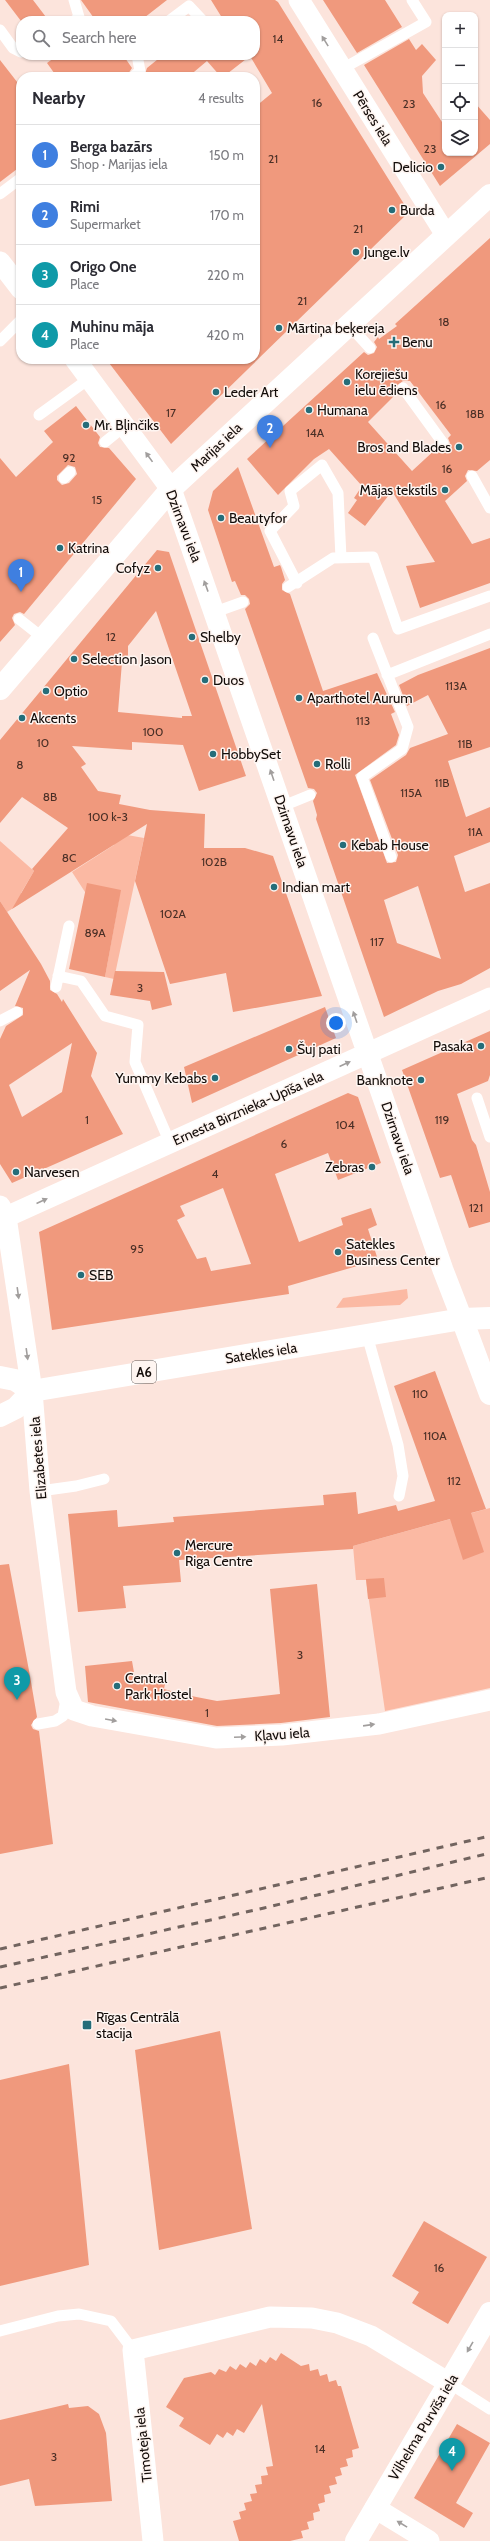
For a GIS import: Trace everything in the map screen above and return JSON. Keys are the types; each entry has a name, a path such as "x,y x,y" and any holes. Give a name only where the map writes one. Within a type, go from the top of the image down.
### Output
{"main road":[{"name":"Marijas iela","path":"0,689 171,489 348,324 490,195"},
{"name":"Satekles iela","path":"32,1391 462,1319 490,1318"},
{"name":"Dzirnavu iela","path":"462,1319 490,1394"},
{"path":"0,1377 15,1380 32,1391 9,1413 0,1416"},
{"name":"Vilhelma Purvīša iela","path":"356,2541 490,2313"}],"street":[{"name":"Pērses iela","path":"299,0 446,235"},
{"path":"3,271 16,284"},
{"name":"Dzirnavu iela","path":"79,364 126,425 171,489 283,806 441,1263 462,1319"},
{"name":"Ernesta Birznieka-Upīša iela","path":"3,1212 170,1143 490,998"},
{"name":"Elizabetes iela","path":"3,1212 6,1256 32,1391 40,1491 70,1701"},
{"name":"Kļavu iela","path":"70,1701 92,1716 216,1738 282,1735 379,1724 490,1700"},
{"path":"133,2350 270,2317 312,2318 337,2323 371,2336 449,2383"},
{"name":"Timoteja iela","path":"133,2350 152,2541"},
{"path":"375,2508 429,2541"}],"lane":[{"path":"74,0 79,16"},
{"path":"342,69 426,22 412,0"},
{"path":"176,16 190,6 199,16"},
{"path":"0,30 12,48 16,50"},
{"path":"138,60 140,71 139,72"},
{"path":"0,194 16,182"},
{"path":"348,324 370,348"},
{"path":"0,341 16,325"},
{"path":"39,415 90,378"},
{"path":"403,388 443,443"},
{"path":"105,442 126,425"},
{"path":"341,558 338,493 322,465 290,491 294,506 270,531 292,585 333,558 341,558 373,557 398,629 490,596"},
{"path":"472,476 490,508"},
{"path":"215,612 243,602"},
{"path":"19,619 43,638"},
{"path":"387,675 490,634"},
{"path":"373,638 408,726 402,749 362,777 390,857"},
{"path":"283,806 310,795"},
{"path":"56,987 69,926"},
{"path":"58,976 81,981 105,1016 138,1025 135,1062 170,1143"},
{"path":"0,1021 17,1012"},
{"path":"477,1098 490,1137"},
{"path":"367,1335 398,1445 403,1476 399,1496"},
{"path":"40,1491 76,1486 104,1479"},
{"path":"38,1724 55,1720 63,1716 70,1701"},
{"path":"0,2331 58,2316 79,2314 111,2322 133,2350"},
{"path":"449,2383 490,2409"}],"shaded area":[{"path":"116,833 144,838 114,979 105,977 119,899 85,892 72,872 114,845"},
{"path":"0,841 34,871 21,893 26,900 7,912 0,901"},
{"path":"407,1289 408,1298 400,1305 336,1308 343,1298"},
{"path":"490,1508 490,1688 385,1711 366,1580 356,1580 353,1546"}],"building":[{"path":"5,0 33,0 45,16 17,16"},
{"path":"81,0 167,0 146,16 92,16"},
{"path":"211,0 275,0 278,2 409,212 260,357 260,103 272,93 252,60 260,60 260,16 221,16"},
{"path":"323,0 385,0 402,27 357,53"},
{"path":"409,39 416,50 422,44 436,60 422,76 423,93 442,122 442,156 476,156 440,186 364,65"},
{"path":"0,60 16,81 16,170 0,182"},
{"path":"51,60 126,60 132,68 129,72 53,72 47,63"},
{"path":"157,60 245,60 229,72 217,72 207,61 194,72 146,72 147,68"},
{"path":"478,106 490,120 490,144 478,154"},
{"path":"490,238 490,460 477,471 468,470 465,476 467,481 445,501 472,544 490,538 490,583 420,608 406,566 435,562 392,491 365,526 348,513 357,500 354,498 362,486 329,449 314,459 278,495 247,459 364,352 368,355 374,353 377,347 374,342 378,337 379,339 397,326 395,324","holes":["403,381 410,381 451,435 448,438 450,443 447,448 443,450 438,447 412,471 368,422 398,392 396,386"]},
{"path":"110,364 253,364 171,444"},
{"path":"76,406 100,437 98,443 100,447 109,448 136,479 24,614 20,612 14,614 12,618 15,625 0,642 0,458 16,477 53,442 44,431","holes":["68,465 75,467 77,474 69,483 62,485 57,480 57,476"]},
{"path":"238,467 274,567 280,565 281,567 285,580 282,584 282,590 290,594 323,691 377,673 395,712 391,714 399,735 396,745 355,775 387,863 396,862 398,855 370,780 406,755 410,748 448,734 428,695 407,706 399,685 418,675 490,648 490,747 448,761 466,817 490,807 490,842 454,856 465,892 490,883 490,968 461,984 438,991 384,1017 316,819 317,815 313,801 317,793 314,789 308,788 245,609 250,604 249,599 245,595 241,595 235,581 232,582 208,510 213,491","holes":["418,886 441,959 397,943 384,900"]},
{"path":"157,550 169,552 246,776 199,791 183,745 132,742 132,750 72,746 86,764 81,767 98,791 121,795 119,804 150,810 205,814 204,848 245,848 273,856 322,996 233,1012 226,973 170,984 135,881 147,824 12,909 34,871 32,869 68,828 22,797 0,823 0,740","holes":["156,611 192,716 182,716 182,718 118,712 122,662 128,655 128,646"]},
{"path":"87,883 121,890 105,977 69,969"},
{"path":"0,901 41,964 50,981 50,990 57,994 62,1002 63,999 97,1053 91,1076 123,1134 12,1183 0,1164 0,1039 6,1026 23,1015 23,1008 15,1006 30,970 0,991","holes":["72,1043 62,1092 22,1117 9,1085"]},
{"path":"115,971 164,972 172,1005 152,1010 150,1001 110,995"},
{"path":"325,1007 336,1038 192,1103 184,1067"},
{"path":"490,1031 490,1075 488,1081 457,1094 472,1140 476,1145 490,1192 490,1222 469,1228 451,1175 440,1178 402,1070"},
{"name":"Satekles Business Center","path":"348,1093 358,1097 381,1163 338,1180 328,1153 275,1174 299,1242 343,1225 341,1218 371,1208 377,1225 368,1229 378,1260 288,1286 289,1294 52,1330 39,1232","holes":["223,1188 251,1264 211,1271 206,1257 197,1259 177,1220 185,1216 180,1206"]},
{"name":"Mercure Riga Centre","path":"435,1371 486,1509 471,1513 484,1552 463,1560 450,1519 353,1546 353,1549 179,1560 181,1582 123,1586 126,1608 78,1612 68,1514 117,1510 118,1527 174,1522 173,1517 324,1505 323,1495 356,1492 358,1514 396,1505 398,1511 435,1501 394,1386"},
{"path":"9,1564 37,1717 31,1725 33,1729 39,1731 53,1844 0,1854 0,1565"},
{"path":"384,1578 386,1597 368,1599 366,1579"},
{"path":"317,1584 330,1717 281,1723 217,1726 88,1702 85,1666 132,1661 135,1678 165,1684 164,1689 181,1694 217,1701 280,1694 270,1589"},
{"path":"220,2031 252,2229 159,2250 135,2050"},
{"path":"69,2064 89,2265 0,2286 0,2080"},
{"path":"424,2221 487,2257 448,2324 412,2303 419,2292 392,2276"},
{"path":"281,2353 301,2366 309,2364 310,2371 318,2369 320,2376 327,2374 329,2382 336,2380 338,2386 341,2386 359,2448 352,2450 353,2457 346,2459 348,2466 340,2468 342,2475 335,2477 337,2484 329,2486 331,2493 324,2495 325,2502 318,2504 320,2511 313,2513 314,2520 307,2522 309,2529 301,2531 303,2538 290,2541 239,2541 233,2521 241,2519 239,2512 246,2510 244,2503 252,2501 250,2494 257,2493 255,2485 262,2484 261,2476 268,2475 266,2467 273,2466 262,2404 244,2433 237,2429 233,2436 227,2432 223,2438 217,2434 210,2445 179,2426 184,2418 166,2407 184,2378 211,2372 215,2375 219,2369 226,2372 230,2366 236,2370 240,2364 246,2368 250,2362 256,2366 260,2359 266,2363 270,2357 276,2361"},
{"path":"68,2404 69,2408 88,2406 99,2414 106,2433 112,2501 35,2506 29,2479 0,2486 0,2420"},
{"path":"457,2424 490,2443 456,2503 473,2513 464,2528 414,2498"}],"railway":[{"path":"0,1949 490,1836"},
{"path":"0,1967 264,1908 490,1853"},
{"path":"0,1988 490,1877"}],"place":[{"name":"Delicio","path":"441,167"},
{"name":"Burda","path":"392,210"},
{"name":"Junge.lv","path":"356,252"},
{"name":"Mārtiņa beķereja","path":"279,328"},
{"name":"Benu","path":"394,342"},
{"name":"Korejiešu ielu ēdiens","path":"347,382"},
{"name":"Leder Art","path":"216,392"},
{"name":"Humana","path":"309,410"},
{"name":"Mr. Bļinčiks","path":"86,425"},
{"name":"Bros and Blades","path":"459,447"},
{"name":"Rimi","path":"270,448"},
{"name":"Mājas tekstils","path":"445,490"},
{"name":"Beautyfor","path":"221,518"},
{"name":"Katrina","path":"60,548"},
{"name":"Cofyz","path":"158,568"},
{"name":"Berga bazārs","path":"21,592"},
{"name":"Shelby","path":"192,637"},
{"name":"Selection Jason","path":"74,659"},
{"name":"Duos","path":"205,680"},
{"name":"Optio","path":"46,691"},
{"name":"Aparthotel Aurum","path":"299,698"},
{"name":"Akcents","path":"22,718"},
{"name":"HobbySet","path":"213,754"},
{"name":"Rolli","path":"317,764"},
{"name":"Kebab House","path":"343,845"},
{"name":"Indian mart","path":"274,887"},
{"name":"Pasaka","path":"481,1046"},
{"name":"Šuj pati","path":"289,1049"},
{"name":"Yummy Kebabs","path":"215,1078"},
{"name":"Banknote","path":"421,1080"},
{"name":"Zebras","path":"372,1167"},
{"name":"Narvesen","path":"16,1172"},
{"name":"Satekles Business Center","path":"338,1252"},
{"name":"SEB","path":"81,1275"},
{"name":"Mercure Riga Centre","path":"177,1553"},
{"name":"Central Park Hostel","path":"117,1686"},
{"name":"Origo One","path":"17,1700"},
{"name":"Rīgas Centrālā stacija","path":"87,2025"},
{"name":"Muhinu māja","path":"452,2471"}]}
